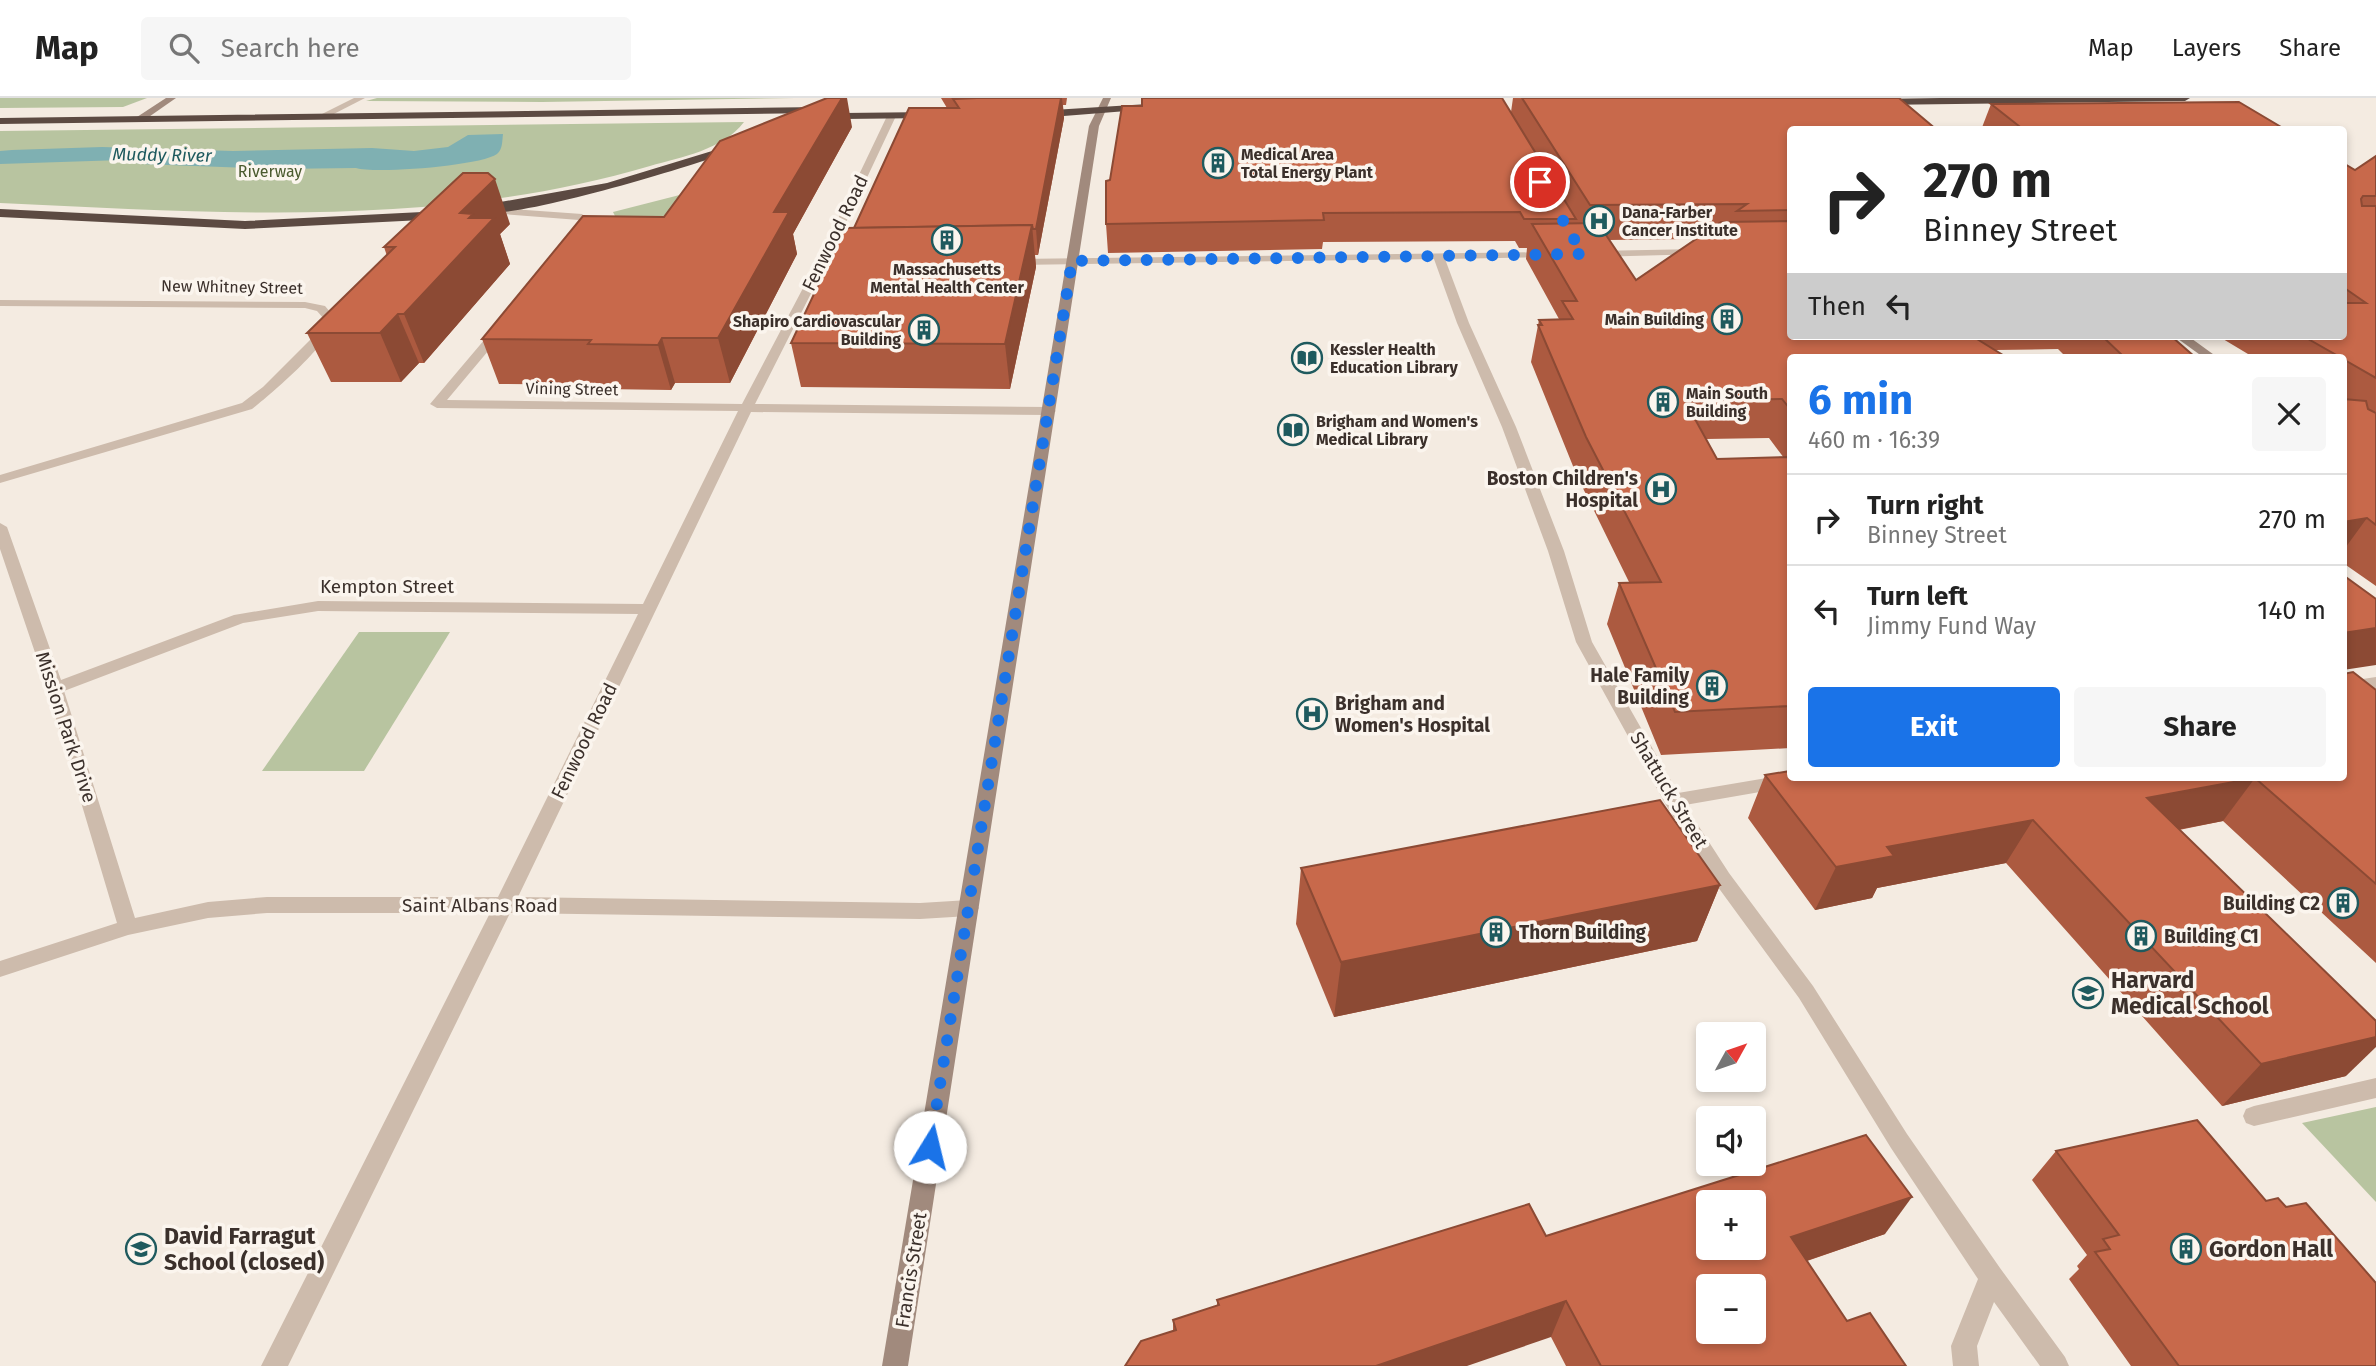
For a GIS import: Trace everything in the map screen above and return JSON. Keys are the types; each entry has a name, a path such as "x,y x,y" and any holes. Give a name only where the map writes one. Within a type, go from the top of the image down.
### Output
{"highway":[{"path":"1868,102 2185,98"},
{"path":"786,125 834,100"},
{"path":"1026,109 1065,114 1104,103 1164,107"},
{"path":"0,121 815,111 862,105 946,110 891,116 842,116 815,111"},
{"path":"0,213 232,225 339,222 456,213 610,186 683,166 744,143"}],"main road":[{"path":"140,119 172,98"},
{"path":"1889,100 1906,113"},
{"name":"Francis Street","path":"895,1366 1094,126 1104,103"},
{"path":"2186,340 2207,354"}],"street":[{"path":"321,117 360,98"},
{"name":"Fenwood Road","path":"274,1366 504,905 746,409 828,264 891,116"},
{"path":"481,210 582,217 586,223 574,241"},
{"path":"1583,254 1709,251"},
{"path":"998,262 1565,254"},
{"name":"Shattuck Street","path":"1438,256 1463,323 1510,427 1556,551 1584,642 1673,800 1722,878 1806,992 1899,1141 1991,1277 2056,1366"},
{"name":"New Whitney Street","path":"0,303 304,305 321,308 330,319 327,330 268,390 247,406 0,479"},
{"name":"Vining Street","path":"509,318 437,404 1049,411"},
{"name":"Mission Park Drive","path":"0,527 55,688 128,927"},
{"name":"Kempton Street","path":"55,688 240,620 318,606 648,610"},
{"path":"2347,687 2376,683"},
{"path":"1673,800 1788,781"},
{"name":"Saint Albans Road","path":"0,969 128,927 208,911 267,905 504,905 920,911 969,908"},
{"path":"2254,1116 2376,1088"},
{"path":"1966,1366 1964,1346 1991,1277"}],"green space":[{"path":"0,98 147,98 123,107 0,108"},
{"path":"377,98 795,98 542,102 366,101"},
{"name":"Riverway","path":"744,122 725,139 688,156 570,186 489,200 327,212 164,210 0,203 0,131"},
{"path":"707,188 694,231 617,220 613,212"},
{"path":"359,632 450,632 364,771 262,771"},
{"path":"2376,1107 2376,1202 2302,1123"}],"water":[{"name":"Muddy River","path":"503,134 499,152 487,158 404,169 273,169 141,164 122,160 0,164 0,151 12,150 102,147 233,151 372,148 414,151 448,147 468,135"}],"building":[{"path":"827,98 842,98 774,212 789,212 718,338 662,338 658,345 588,344 591,340 482,339 583,216 664,217 720,141"},
{"path":"1061,98 1036,229 1033,229 1032,225 854,228 909,108 959,108 953,99"},
{"path":"1142,98 1502,98 1576,219 1524,219 1520,212 1323,213 1324,220 1106,224 1106,181 1110,180 1122,106 1142,106"},
{"path":"1522,98 1899,98 1932,126 1787,126 1787,210 1737,211 1747,204 1590,205"},
{"path":"2239,102 2279,126 2019,126 1991,104"},
{"path":"2376,156 2376,196 2363,196 2361,199 2362,206 2376,206 2376,378 2347,361 2347,354 2335,354 2310,340 2347,340 2347,303 2366,303 2347,290 2347,165 2355,170"},
{"path":"463,173 488,173 495,179 460,213 473,214 469,218 494,218 404,314 398,314 380,333 307,333 395,247 384,247"},
{"path":"1787,221 1787,340 1978,340 2001,354 1787,354 1787,405 1782,399 1685,401 1717,459 1787,457 1787,706 1675,712 1619,583 1661,582 1586,437 1538,325 1542,325 1539,320 1573,319 1562,301 1577,301 1532,224 1598,223 1636,280 1721,222"},
{"path":"1032,225 1005,344 791,343 845,228"},
{"path":"2106,340 2176,340 2192,354 2121,354"},
{"path":"2347,399 2366,401 2368,409 2376,413 2376,525 2367,518 2347,521"},
{"path":"2347,578 2376,599 2376,628 2347,632"},
{"path":"2353,672 2376,690 2376,884 2258,781 2347,781 2347,673"},
{"path":"1787,771 1787,781 2239,781 2147,798 2376,1021 2376,1037 2261,1064 2033,820 1887,847 1894,856 1836,867 1765,775"},
{"path":"1660,800 1720,885 1341,962 1301,868"},
{"name":"Gordon Hall","path":"2197,1120 2266,1201 2278,1198 2286,1207 2306,1203 2376,1283 2376,1366 2179,1366 2095,1252 2110,1249 2103,1239 2119,1235 2056,1151"},
{"path":"1866,1135 1912,1197 1791,1237 1847,1321 1870,1313 1906,1366 1601,1366 1566,1301 1376,1366 1125,1366 1141,1341 1176,1330 1173,1320 1219,1305 1217,1300 1529,1204 1546,1236 1736,1176 1766,1176 1766,1167"}],"place":[{"name":"Medical Area Total Energy Plant","path":"1218,163"},
{"name":"Dana-Farber Cancer Institute","path":"1599,221"},
{"name":"Massachusetts Mental Health Center","path":"947,240"},
{"name":"Main Building","path":"1727,319"},
{"name":"Shapiro Cardiovascular Building","path":"924,330"},
{"name":"Kessler Health Education Library","path":"1307,358"},
{"name":"Main South Building","path":"1663,402"},
{"name":"Brigham and Women's Medical Library","path":"1293,430"},
{"name":"Boston Children's Hospital","path":"1661,489"},
{"name":"Hale Family Building","path":"1712,686"},
{"name":"Brigham and Women's Hospital","path":"1312,714"},
{"name":"Building C2","path":"2343,903"},
{"name":"Thorn Building","path":"1496,932"},
{"name":"Building C1","path":"2141,936"},
{"name":"Harvard Medical School","path":"2088,993"},
{"name":"David Farragut School (closed)","path":"141,1249"},
{"name":"Gordon Hall","path":"2186,1249"}],"route":[{"path":"930,1147 1072,261 1583,254 1540,182"}]}
